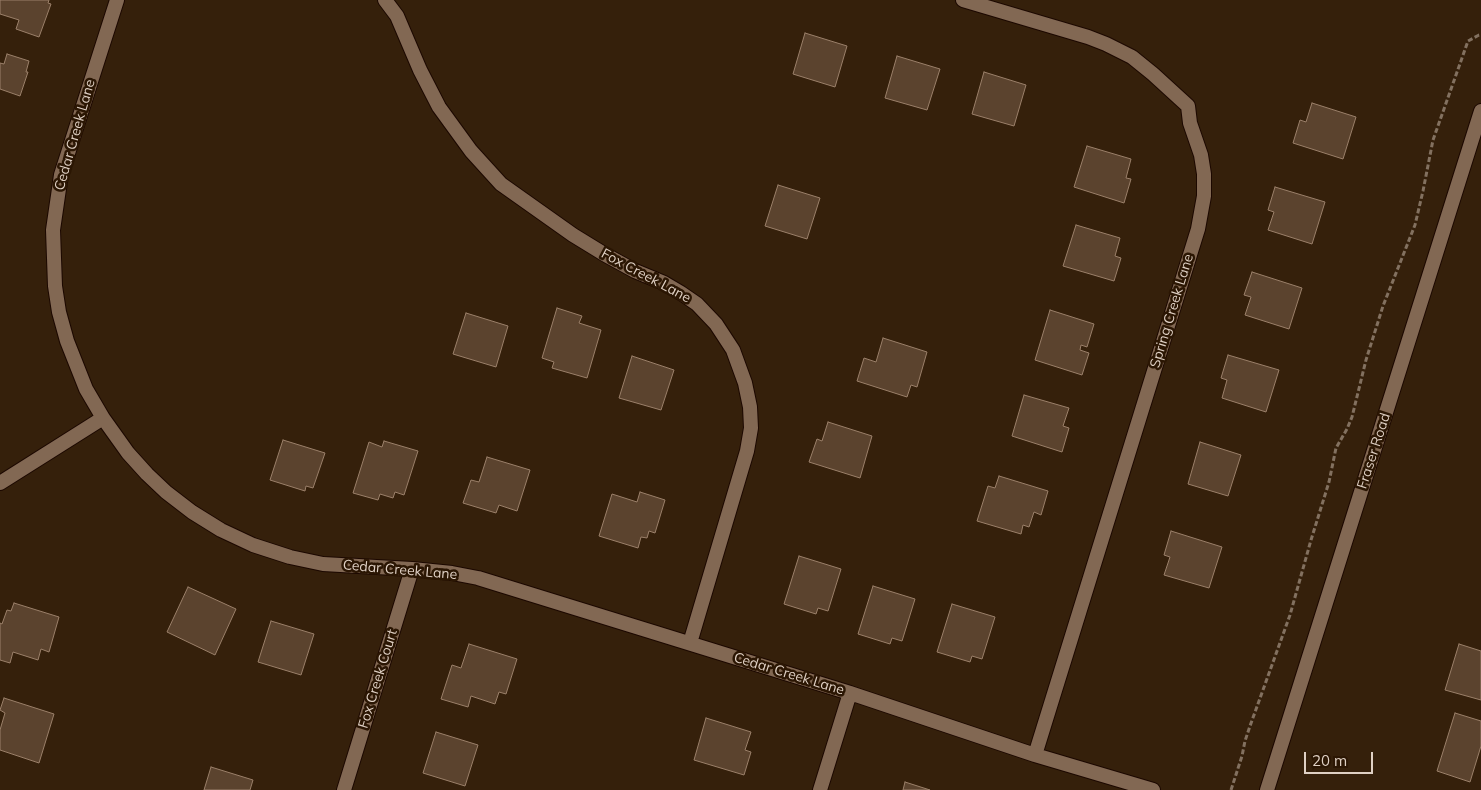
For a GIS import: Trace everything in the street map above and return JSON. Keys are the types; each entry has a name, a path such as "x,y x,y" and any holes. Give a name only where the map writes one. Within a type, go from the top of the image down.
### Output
{"street":[{"name":"Cedar Creek Lane","path":"117,0 61,175 53,230 55,286 59,312 67,341 86,389 103,418 128,453 147,474 192,512 221,530 253,545 290,557 323,564 412,569 478,578 850,693 1035,755 1153,790"},
{"name":"Fox Creek Lane","path":"385,0 397,16 420,70 439,107 471,151 501,184 573,235 604,254 635,271 664,283 697,304 716,324 733,350 745,383 750,407 748,444 690,643"},
{"name":"Spring Creek Lane","path":"963,0 1088,37 1132,57 1188,106 1190,123 1201,156 1204,174 1204,196 1198,228 1035,755"},
{"name":"Fraser Road","path":"1267,790 1481,111"},
{"path":"0,482 103,418"},
{"name":"Fox Creek Court","path":"344,790 412,569"},
{"path":"820,790 850,693"}],"path":[{"path":"1231,790 1250,726 1290,615 1336,448 1352,417 1366,360 1384,306 1415,225 1432,140 1468,41 1479,35 1481,36"}],"building":[{"path":"0,0 49,0 48,3 51,4 39,37 16,29 19,20 0,14"},
{"path":"805,33 847,46 835,87 793,74"},
{"path":"7,54 29,61 26,72 28,72 20,96 0,89 0,63 4,64"},
{"path":"897,56 940,69 927,110 885,98"},
{"path":"984,72 1026,85 1014,126 972,114"},
{"path":"1312,103 1356,117 1343,159 1293,143 1300,120 1306,122"},
{"path":"1087,146 1131,159 1126,178 1131,179 1124,203 1074,187"},
{"path":"778,185 820,198 807,239 765,226"},
{"path":"1275,187 1325,202 1312,244 1268,230 1274,212 1268,210"},
{"path":"1076,225 1120,238 1115,256 1121,258 1114,281 1063,266"},
{"path":"1252,272 1302,288 1289,329 1245,315 1251,297 1244,295"},
{"path":"557,308 582,316 579,323 601,330 587,378 552,368 554,362 542,358"},
{"path":"1050,310 1094,324 1087,347 1081,345 1080,350 1089,353 1082,375 1035,360"},
{"path":"466,313 508,326 496,367 453,354"},
{"path":"883,338 927,352 917,387 911,385 907,397 857,381 864,358 876,362"},
{"path":"1228,355 1279,370 1266,412 1222,398 1227,380 1221,378"},
{"path":"632,356 674,370 661,410 619,398"},
{"path":"1024,395 1069,408 1063,426 1069,428 1062,452 1012,436"},
{"path":"828,422 872,436 860,478 809,462 817,439 822,441"},
{"path":"283,440 325,453 313,488 306,486 305,491 270,480"},
{"path":"384,441 418,451 404,495 395,492 393,498 380,494 378,500 353,493 369,442 382,447"},
{"path":"1200,442 1241,455 1228,496 1188,484"},
{"path":"487,457 530,470 517,511 499,505 496,513 463,503 471,480 479,482"},
{"path":"999,476 1048,491 1041,515 1034,512 1029,527 1023,525 1021,534 977,521 988,486 995,488"},
{"path":"640,492 665,500 655,533 649,531 647,538 641,537 638,548 599,536 612,494 637,502"},
{"path":"1171,531 1222,547 1209,588 1164,575 1170,557 1164,555"},
{"path":"799,556 841,569 828,611 818,608 816,614 784,604"},
{"path":"873,586 915,599 902,641 892,638 890,644 858,634"},
{"path":"188,587 236,609 215,655 167,632"},
{"path":"14,603 59,617 49,652 41,649 38,660 13,652 10,663 0,660 0,623 2,624 7,610 11,611"},
{"path":"952,604 995,617 982,659 972,656 970,662 937,652"},
{"path":"271,621 314,634 301,675 258,662"},
{"path":"469,644 517,659 506,694 499,692 495,704 471,696 468,707 441,699 452,665 461,668"},
{"path":"1459,644 1481,651 1481,700 1445,690"},
{"path":"4,698 54,714 39,763 0,750 0,730 5,713 0,710"},
{"path":"1455,713 1481,721 1481,746 1470,782 1437,771"},
{"path":"706,718 751,732 745,750 751,752 744,775 694,760"},
{"path":"436,732 478,745 465,786 423,773"},
{"path":"211,767 253,780 250,790 204,790"},
{"path":"905,782 930,790 903,790"}]}
